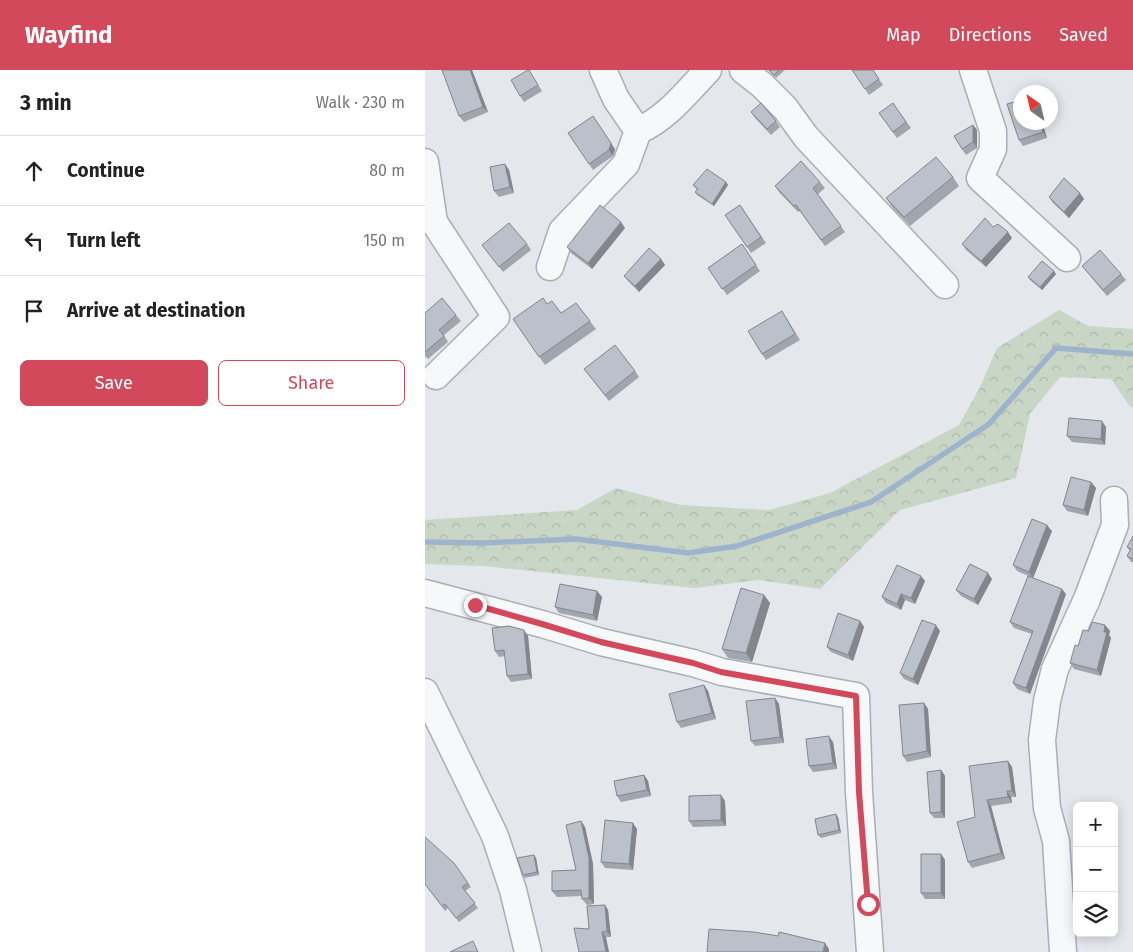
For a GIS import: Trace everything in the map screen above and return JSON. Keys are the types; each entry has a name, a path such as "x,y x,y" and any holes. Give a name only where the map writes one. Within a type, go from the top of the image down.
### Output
{"street":[{"path":"603,70 616,99 638,131"},
{"path":"550,267 562,231 626,164 638,131 652,125 665,116 708,70"},
{"path":"743,70 763,85 785,108 806,137 945,285"},
{"path":"973,70 993,130 993,148 980,178 1067,258"},
{"path":"425,162 434,222 496,317 436,376"},
{"path":"1063,952 1056,841 1047,808 1042,740 1047,701 1055,669 1087,599 1115,525 1114,500"},
{"path":"425,593 542,624 601,642 693,663 721,672 856,696 859,792 870,952"},
{"path":"425,692 495,836 513,890 528,952"}],"green space":[{"path":"1059,310 1088,326 1133,329 1133,408 1111,379 1060,377 1030,414 1016,478 900,510 820,589 758,580 694,588 484,566 425,564 425,520 577,510 616,488 680,505 769,510 830,493 959,425 979,389 997,348"}],"building":[{"path":"442,70 470,70 483,107 459,116"},
{"path":"528,70 538,85 520,96 511,80"},
{"path":"769,70 779,70 774,75"},
{"path":"852,70 873,70 879,79 865,89"},
{"path":"1013,102 1013,122 1007,104"},
{"path":"761,103 776,121 767,129 751,112"},
{"path":"893,103 906,122 893,132 879,113"},
{"path":"593,116 611,143 609,150 589,164 568,133"},
{"path":"973,125 973,142 962,149 954,136"},
{"path":"1016,130 1042,130 1043,132 1019,140"},
{"path":"936,157 953,177 904,217 886,198"},
{"path":"801,161 820,182 813,188 841,226 821,240 796,205 794,206 775,186"},
{"path":"505,164 510,187 494,191 490,167"},
{"path":"707,169 726,182 712,204 695,192 698,189 693,185"},
{"path":"1064,178 1080,193 1064,212 1049,197"},
{"path":"600,205 621,222 588,263 567,247"},
{"path":"740,205 761,237 747,247 725,215"},
{"path":"985,218 993,227 998,224 1008,232 981,261 962,244"},
{"path":"509,223 527,244 499,267 482,245"},
{"path":"742,244 756,265 722,289 708,268"},
{"path":"649,248 661,259 635,286 624,276"},
{"path":"1100,250 1121,274 1103,290 1082,266"},
{"path":"1042,261 1054,271 1040,287 1028,277"},
{"path":"442,298 456,315 439,330 444,336 425,352 425,313"},
{"path":"543,298 547,304 552,301 561,313 576,303 590,321 539,357 513,319"},
{"path":"782,311 795,334 762,354 748,331"},
{"path":"615,345 635,371 605,395 584,369"},
{"path":"1069,418 1102,421 1101,439 1067,436"},
{"path":"1071,477 1091,482 1084,510 1063,505"},
{"path":"1032,519 1047,525 1029,572 1013,565"},
{"path":"1133,536 1133,559 1127,556 1131,549 1127,547"},
{"path":"970,564 988,573 974,599 956,590"},
{"path":"897,565 921,576 911,598 901,594 897,604 882,597"},
{"path":"1028,576 1062,589 1026,688 1013,683 1033,631 1010,622"},
{"path":"560,584 597,591 593,615 555,607"},
{"path":"741,588 764,595 746,653 722,649"},
{"path":"838,613 860,621 848,655 827,647"},
{"path":"922,620 936,625 913,679 900,673"},
{"path":"1092,622 1105,625 1104,632 1107,632 1097,670 1070,663 1075,645 1078,646 1083,630 1089,631"},
{"path":"509,626 524,630 528,674 507,676 504,650 495,651 492,628"},
{"path":"704,685 712,713 677,722 669,694"},
{"path":"775,698 780,737 751,741 746,701"},
{"path":"924,703 927,751 903,756 899,705"},
{"path":"829,736 833,763 809,766 806,739"},
{"path":"1008,761 1012,791 1007,791 1008,797 987,800 1001,853 968,862 957,822 975,817 969,766"},
{"path":"941,770 941,812 930,813 927,772"},
{"path":"644,775 647,790 617,796 614,781"},
{"path":"721,795 721,820 689,821 689,796"},
{"path":"836,814 839,830 818,835 815,819"},
{"path":"605,820 633,823 629,864 601,862"},
{"path":"581,821 589,858 589,898 582,899 581,890 552,891 552,871 576,870 566,825"},
{"path":"425,837 454,863 468,883 462,887 475,903 456,918 445,904 442,906 425,884"},
{"path":"921,854 941,854 941,893 921,893"},
{"path":"534,855 537,872 523,875 517,858"},
{"path":"605,905 607,931 602,932 606,952 579,952 574,928 589,929 587,906"},
{"path":"709,929 754,932 778,936 779,932 825,943 823,952 707,952"},
{"path":"473,941 478,952 450,952"}],"waterway":[{"path":"425,542 483,543 576,539 688,553 737,546 871,502 989,424 1056,348 1133,354"}],"route":[{"path":"475,605 601,642 693,663 721,672 856,696 859,792 868,904"}]}
